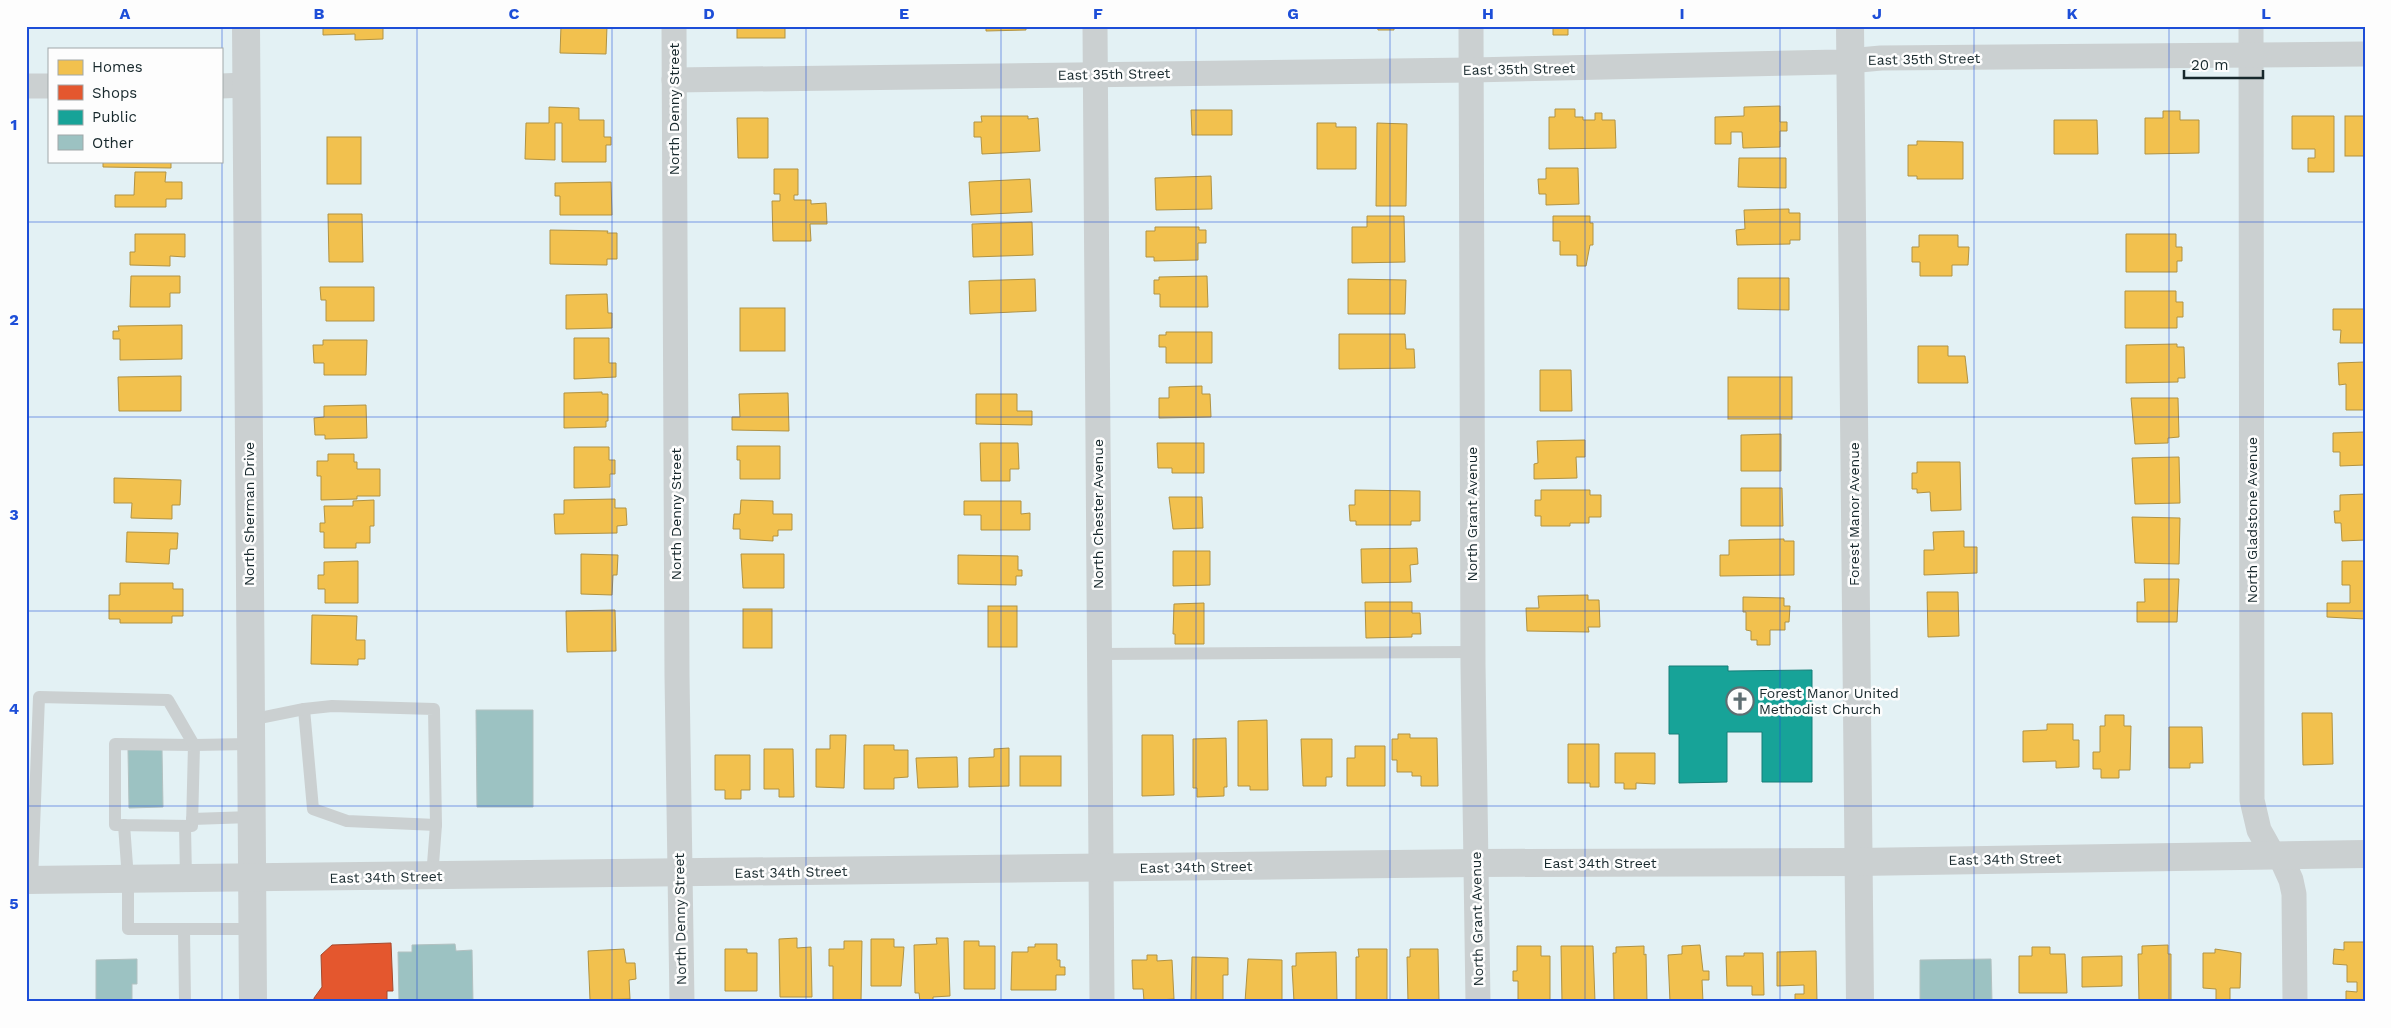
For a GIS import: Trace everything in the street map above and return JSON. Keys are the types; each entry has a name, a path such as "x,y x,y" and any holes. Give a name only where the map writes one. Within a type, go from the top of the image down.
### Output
{"main road":[{"name":"North Sherman Drive","path":"246,26 234,86 250,732 252,1002"},
{"name":"Forest Manor Avenue","path":"1850,26 1860,1002"},
{"name":"East 34th Street","path":"29,880 679,874 1477,863 1858,862 2365,854"}],"street":[{"name":"North Denny Street","path":"674,26 679,874 682,1002"},
{"name":"North Chester Avenue","path":"1095,26 1102,1002"},
{"name":"North Grant Avenue","path":"1471,26 1473,652 1478,1002"},
{"name":"North Gladstone Avenue","path":"2251,26 2252,800 2259,830 2273,855 2282,860 2291,880 2294,894 2295,1002"},
{"name":"East 35th Street","path":"674,80 1472,70 1850,60 2365,54"},
{"path":"26,86 48,86"}],"lane":[{"path":"1099,654 1473,652"},
{"path":"29,880 39,697 168,700 194,744 186,879"},
{"path":"251,817 115,825 115,744 194,744 250,732 304,709 364,706 434,709 436,825 432,876"},
{"path":"304,709 313,809 347,822 436,825"},
{"path":"124,825 128,879 128,929 252,929"},
{"path":"184,929 185,1002"}],"building: Homes":[{"path":"323,26 383,26 383,39 355,40 355,34 323,35"},
{"path":"561,26 607,26 606,54 560,53"},
{"path":"737,26 785,26 785,38 737,38"},
{"path":"986,26 1026,26 1026,30 986,31"},
{"path":"1377,26 1394,26 1394,30 1378,30"},
{"path":"1553,26 1584,27 1568,28 1568,35 1553,35"},
{"path":"1780,106 1780,122 1787,122 1787,131 1780,131 1780,147 1743,148 1742,132 1731,132 1731,144 1715,144 1715,117 1744,116 1744,107"},
{"path":"549,107 579,108 579,120 604,120 604,137 611,137 611,145 606,145 606,162 562,162 562,123 555,123 555,160 525,159 526,123 549,123"},
{"path":"1555,109 1575,109 1575,117 1583,117 1583,120 1595,120 1595,113 1602,113 1602,120 1615,120 1616,148 1549,149 1549,117 1555,117"},
{"path":"1191,110 1232,110 1232,135 1192,135"},
{"path":"2163,111 2180,111 2180,120 2199,120 2199,153 2145,154 2145,118 2163,118"},
{"path":"981,116 1028,116 1028,119 1038,118 1040,151 982,154 981,137 974,137 974,122 982,122"},
{"path":"2292,116 2334,116 2334,172 2308,172 2308,158 2315,158 2315,149 2292,149"},
{"path":"2345,116 2365,116 2365,156 2345,156"},
{"path":"737,118 768,118 768,158 738,158"},
{"path":"2054,120 2097,120 2098,154 2054,154"},
{"path":"1317,123 1336,123 1336,127 1356,127 1356,169 1317,169"},
{"path":"1377,123 1407,124 1406,206 1376,206"},
{"path":"327,137 361,137 361,184 327,184"},
{"path":"1917,141 1963,142 1963,179 1917,179 1917,176 1908,176 1908,145 1917,145"},
{"path":"1739,158 1786,158 1786,188 1738,187"},
{"path":"103,162 171,162 171,168 103,167"},
{"path":"1546,168 1578,168 1579,204 1546,205 1546,194 1539,194 1538,179 1546,179"},
{"path":"774,169 798,169 798,195 794,195 794,200 811,200 811,204 826,203 827,224 810,224 811,241 773,241 772,201 780,201 780,194 774,194"},
{"path":"135,172 166,172 165,182 182,182 182,199 166,199 166,207 115,207 115,195 134,195"},
{"path":"1211,176 1212,209 1156,210 1155,178"},
{"path":"1030,179 1032,212 971,215 969,182"},
{"path":"611,182 612,215 560,215 560,196 555,196 555,183"},
{"path":"1789,209 1789,213 1800,213 1800,240 1790,240 1790,244 1737,245 1736,230 1745,229 1744,210"},
{"path":"328,214 362,214 363,262 329,262"},
{"path":"1367,216 1404,216 1405,262 1352,263 1352,227 1367,227"},
{"path":"1553,216 1590,216 1590,223 1593,223 1593,245 1590,245 1586,266 1577,266 1577,255 1560,255 1560,241 1553,241"},
{"path":"1032,222 1033,255 973,257 972,224"},
{"path":"1155,227 1199,227 1199,230 1206,230 1206,243 1198,243 1198,260 1154,261 1154,257 1146,257 1146,231 1155,231"},
{"path":"550,230 608,231 607,233 617,233 617,259 607,259 607,265 550,264"},
{"path":"135,234 185,234 185,257 170,256 170,266 130,265 130,252 135,252"},
{"path":"2126,234 2176,234 2176,247 2182,247 2182,261 2177,261 2177,272 2126,272"},
{"path":"1919,235 1958,235 1958,247 1969,247 1968,265 1952,265 1952,276 1920,276 1920,262 1912,262 1912,247 1919,247"},
{"path":"131,276 180,276 180,293 170,293 170,307 130,307"},
{"path":"1207,276 1208,307 1160,307 1160,294 1154,294 1154,280 1159,280 1159,277"},
{"path":"1738,278 1789,278 1789,310 1738,309"},
{"path":"1035,279 1036,311 970,314 969,281"},
{"path":"1348,279 1406,280 1405,314 1348,314"},
{"path":"320,287 374,287 374,321 326,321 326,300 321,300"},
{"path":"2125,291 2176,291 2176,302 2183,302 2183,317 2177,317 2177,328 2125,328"},
{"path":"607,294 608,313 612,313 612,328 566,329 566,295"},
{"path":"740,308 785,308 785,351 740,351"},
{"path":"2333,309 2365,309 2365,343 2340,343 2341,330 2333,330"},
{"path":"182,325 182,359 120,360 120,339 113,339 113,331 119,331 118,326"},
{"path":"1166,332 1212,332 1212,363 1166,363 1166,347 1159,347 1159,335 1166,335"},
{"path":"1339,334 1405,334 1406,349 1414,349 1415,368 1339,369"},
{"path":"574,338 609,338 609,363 616,363 616,377 574,379"},
{"path":"323,340 367,340 366,375 324,375 324,363 314,363 313,345 323,345"},
{"path":"2177,344 2177,347 2184,347 2185,378 2178,378 2178,382 2126,383 2126,345"},
{"path":"1918,346 1948,346 1948,356 1965,356 1968,383 1918,383"},
{"path":"2365,362 2365,410 2346,410 2346,384 2339,385 2338,363"},
{"path":"1540,370 1571,370 1572,411 1540,411"},
{"path":"181,376 181,411 119,411 118,377"},
{"path":"1728,377 1792,377 1792,419 1728,419"},
{"path":"1202,386 1202,394 1210,394 1211,417 1159,418 1159,398 1169,398 1169,387"},
{"path":"602,392 602,394 608,394 608,421 606,421 606,427 564,428 564,393"},
{"path":"788,393 789,431 732,430 732,417 740,417 739,394"},
{"path":"976,394 1017,394 1017,411 1032,411 1032,425 976,424"},
{"path":"2131,398 2178,398 2179,437 2168,438 2168,443 2135,444"},
{"path":"366,405 367,438 325,439 325,435 315,435 314,418 324,417 324,406"},
{"path":"2365,432 2365,465 2340,466 2340,452 2333,452 2333,433"},
{"path":"1781,434 1781,471 1741,471 1741,435"},
{"path":"1585,440 1585,457 1576,457 1577,478 1534,479 1534,464 1538,463 1537,441"},
{"path":"980,443 1018,443 1019,469 1010,469 1010,481 981,481"},
{"path":"1157,443 1204,443 1204,473 1172,473 1172,468 1158,468"},
{"path":"737,446 780,446 780,479 740,479 740,460 737,460"},
{"path":"574,447 609,447 609,460 615,460 615,474 610,474 610,487 574,488"},
{"path":"328,454 354,454 354,462 357,462 357,469 380,469 380,496 357,496 357,499 321,500 321,476 317,476 317,461 328,461"},
{"path":"2179,457 2180,503 2135,504 2132,458"},
{"path":"1917,462 1960,462 1961,510 1931,511 1930,492 1917,493 1917,489 1912,489 1912,473 1917,473"},
{"path":"114,478 181,480 180,505 172,505 172,519 131,518 132,503 114,503"},
{"path":"1741,488 1782,488 1783,526 1741,526"},
{"path":"1355,490 1420,491 1420,521 1411,521 1411,525 1356,525 1356,521 1350,521 1349,505 1355,505"},
{"path":"1541,490 1590,490 1590,495 1601,495 1601,517 1589,517 1589,523 1570,523 1570,526 1541,526 1541,516 1535,516 1535,500 1541,500"},
{"path":"2365,494 2365,540 2342,541 2341,523 2335,523 2334,511 2340,511 2340,495"},
{"path":"1169,497 1202,497 1203,528 1173,529"},
{"path":"615,499 615,508 626,508 627,525 617,526 617,533 555,534 554,514 564,514 564,500"},
{"path":"374,500 374,526 370,526 370,543 356,543 356,548 324,548 324,532 320,532 320,523 325,523 324,506 353,506 353,501"},
{"path":"741,500 773,501 773,514 792,514 792,530 778,530 778,536 773,536 773,541 740,539 740,529 733,529 734,514 740,514"},
{"path":"964,501 1021,501 1021,514 1030,513 1030,530 981,530 981,515 964,515"},
{"path":"2132,517 2180,518 2179,564 2135,563"},
{"path":"1964,531 1964,547 1977,547 1977,573 1924,575 1924,550 1934,550 1933,532"},
{"path":"127,532 178,533 177,549 170,549 169,564 126,562"},
{"path":"1784,539 1784,541 1794,541 1794,575 1720,576 1720,555 1729,555 1729,540"},
{"path":"1417,548 1418,564 1410,565 1411,582 1362,583 1361,549"},
{"path":"1173,551 1210,551 1210,585 1173,586"},
{"path":"581,554 618,555 617,575 613,575 612,595 581,594"},
{"path":"741,554 784,554 784,588 743,588"},
{"path":"958,555 1018,556 1018,570 1022,570 1022,576 1016,576 1016,585 958,584"},
{"path":"358,561 358,603 325,603 325,589 318,589 318,575 324,575 324,562"},
{"path":"2342,561 2365,561 2365,619 2327,617 2327,603 2350,603 2350,585 2342,585"},
{"path":"2144,579 2179,579 2177,622 2137,622 2137,602 2145,602"},
{"path":"120,583 173,583 173,589 183,589 183,616 172,616 172,623 120,623 120,619 109,619 109,595 120,595"},
{"path":"1927,592 1958,592 1959,636 1928,637"},
{"path":"1588,595 1588,600 1599,600 1600,627 1588,627 1589,632 1527,631 1526,608 1539,608 1538,596"},
{"path":"1743,597 1784,598 1784,606 1790,606 1789,622 1785,622 1785,630 1770,630 1770,645 1757,645 1757,640 1751,640 1751,631 1746,630 1746,612 1743,612"},
{"path":"1365,602 1412,602 1412,613 1420,613 1421,634 1412,634 1412,637 1366,638"},
{"path":"1204,603 1204,644 1175,644 1175,634 1173,634 1174,604"},
{"path":"988,606 1017,606 1017,647 988,647"},
{"path":"743,609 772,609 772,648 743,648"},
{"path":"615,610 616,651 567,652 566,611"},
{"path":"312,615 357,616 356,640 365,640 365,659 358,659 358,665 311,664"},
{"path":"2302,713 2332,713 2333,764 2303,765"},
{"path":"2105,715 2124,715 2124,726 2131,726 2130,770 2119,770 2119,778 2101,778 2101,769 2093,769 2093,752 2100,752 2100,726 2105,726"},
{"path":"1267,720 1268,790 1250,790 1250,786 1238,786 1238,721"},
{"path":"2047,724 2073,724 2073,740 2079,740 2079,767 2056,768 2056,761 2023,762 2023,731 2047,730"},
{"path":"2169,727 2202,727 2203,763 2190,763 2190,768 2169,768"},
{"path":"1398,734 1410,734 1410,738 1437,738 1438,786 1421,786 1421,776 1412,776 1412,772 1397,772 1397,760 1392,760 1392,739 1398,739"},
{"path":"830,735 846,735 844,788 816,787 816,749 830,749"},
{"path":"1142,735 1173,735 1174,795 1142,796"},
{"path":"1226,738 1227,787 1224,787 1224,796 1197,797 1197,788 1193,788 1193,739"},
{"path":"1301,739 1332,739 1332,777 1326,777 1326,786 1303,786"},
{"path":"1568,744 1599,744 1599,787 1590,787 1590,783 1568,783"},
{"path":"864,745 894,745 894,750 908,750 908,777 894,778 894,789 864,789"},
{"path":"1355,746 1385,746 1385,786 1347,786 1347,758 1355,758"},
{"path":"1009,748 1009,786 969,787 969,758 994,757 994,749"},
{"path":"764,749 793,749 794,797 779,797 779,789 764,789"},
{"path":"1615,753 1655,753 1655,784 1636,783 1636,789 1624,789 1624,783 1615,783"},
{"path":"715,755 750,755 750,790 741,790 741,799 725,799 725,790 715,790"},
{"path":"1020,756 1061,756 1061,786 1020,786"},
{"path":"957,757 958,787 918,788 916,758"},
{"path":"797,938 797,948 811,947 812,997 780,997 779,939"},
{"path":"936,938 948,938 950,996 933,997 933,1001 920,1002 919,993 915,993 914,945 937,944"},
{"path":"871,939 894,939 894,947 904,947 901,986 871,986"},
{"path":"844,941 862,941 861,1002 833,1002 833,966 829,966 829,949 844,949"},
{"path":"964,941 979,941 979,946 995,946 995,989 964,989"},
{"path":"2344,942 2365,942 2365,1002 2346,1002 2346,991 2357,992 2357,982 2347,982 2347,965 2333,964 2334,949 2344,950"},
{"path":"1035,944 1057,944 1057,960 1060,960 1060,967 1065,967 1065,975 1056,975 1056,990 1011,990 1012,952 1028,952 1028,947 1035,947"},
{"path":"1700,945 1703,971 1709,971 1709,980 1702,980 1703,1002 1670,1002 1668,955 1682,954 1682,946"},
{"path":"2168,945 2168,954 2171,954 2171,1002 2139,1002 2138,954 2142,954 2142,946"},
{"path":"1517,946 1541,946 1541,956 1550,956 1550,1002 1518,1002 1518,981 1513,981 1513,971 1517,971"},
{"path":"1561,946 1593,946 1595,1002 1562,1002"},
{"path":"1644,946 1644,955 1646,954 1647,1002 1614,1002 1613,953 1616,953 1616,947"},
{"path":"2032,947 2050,947 2050,954 2065,954 2067,993 2019,993 2019,956 2032,956"},
{"path":"624,949 626,963 635,963 636,979 629,980 630,999 590,1000 588,951"},
{"path":"725,949 747,949 747,953 757,953 757,991 725,991"},
{"path":"1358,949 1387,949 1387,1002 1356,1002 1356,957 1359,957"},
{"path":"1410,949 1438,949 1439,1002 1408,1002 1407,957 1410,957"},
{"path":"2215,949 2241,953 2240,988 2230,988 2230,1002 2216,1002 2216,989 2203,988 2203,953 2215,953"},
{"path":"1816,951 1817,1002 1795,1002 1795,994 1804,994 1804,985 1777,986 1777,952"},
{"path":"1336,952 1337,1002 1294,1002 1292,966 1296,966 1296,953"},
{"path":"1744,953 1763,953 1764,995 1752,995 1752,986 1727,986 1726,956 1744,956"},
{"path":"1147,955 1157,955 1157,961 1172,960 1174,999 1144,1001 1143,989 1133,989 1132,960 1147,960"},
{"path":"2122,956 2122,986 2082,987 2082,957"},
{"path":"1192,957 1228,958 1228,975 1223,975 1223,1001 1191,1000"},
{"path":"1248,959 1282,960 1282,1002 1245,1002"}],"building: Shops":[{"path":"391,943 393,991 387,991 387,1002 314,1002 314,998 322,987 321,955 332,945"}],"building: Public":[{"name":"Forest Manor United Methodist Church","path":"1669,666 1728,666 1728,671 1812,670 1812,782 1762,782 1762,732 1727,732 1727,782 1679,783 1679,734 1669,734"}],"building: Other":[{"path":"476,710 533,710 533,807 477,807"},
{"path":"162,749 163,807 129,808 128,750"},
{"path":"455,944 456,951 472,950 473,1002 399,1002 398,952 412,952 412,945"},
{"path":"137,959 137,984 132,984 132,1002 96,1002 96,960"},
{"path":"1991,959 1992,1002 1920,1002 1920,960"}],"place":[{"name":"Forest Manor United Methodist Church","path":"1740,701"}]}
